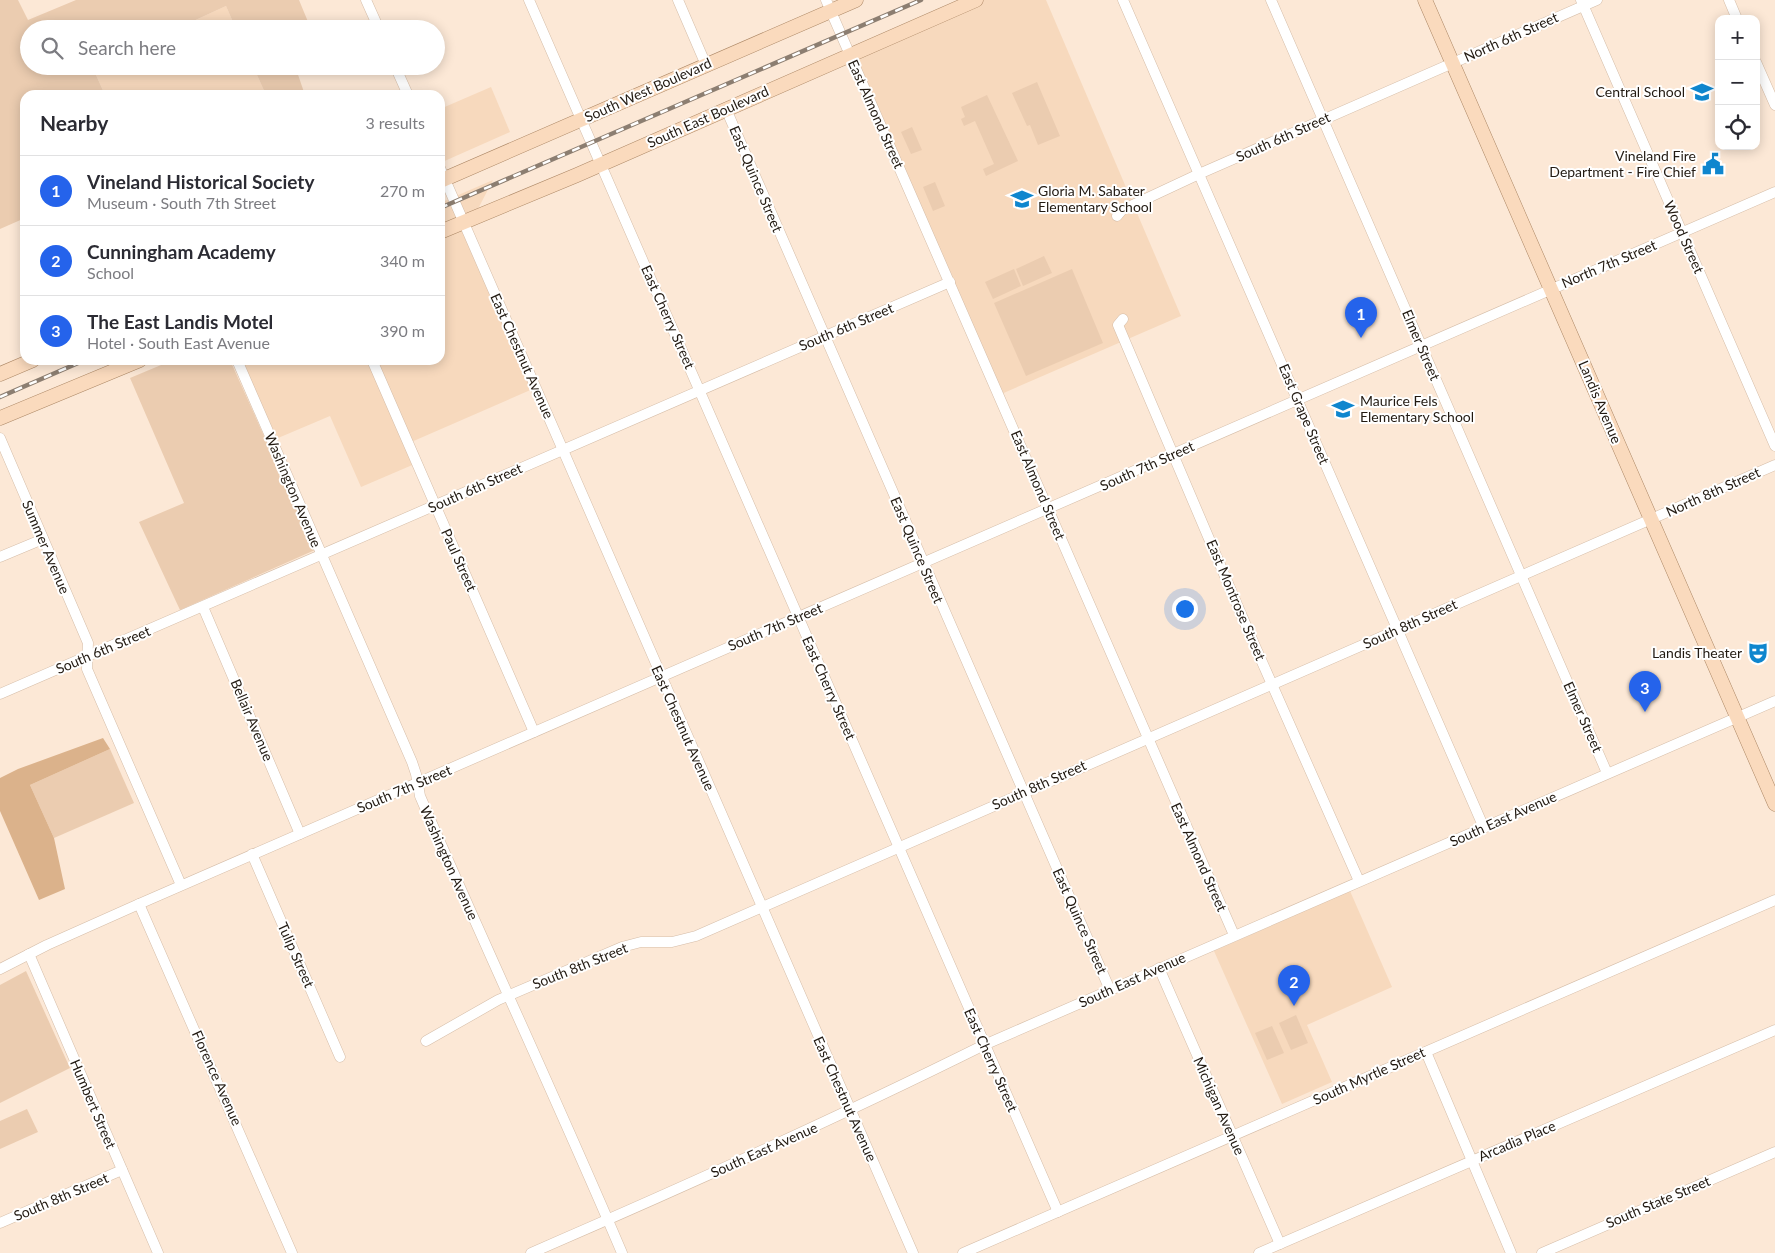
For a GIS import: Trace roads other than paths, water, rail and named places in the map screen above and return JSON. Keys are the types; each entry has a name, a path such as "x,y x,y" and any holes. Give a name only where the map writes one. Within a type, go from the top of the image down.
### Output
{"main road":[{"name":"South West Boulevard","path":"445,175 582,119 706,65 829,5 856,0"},
{"name":"South East Boulevard","path":"445,230 602,164 975,0"},
{"name":"Landis Avenue","path":"1425,0 1775,804"},
{"path":"0,374 21,365"},
{"path":"0,418 128,365"}],"street":[{"path":"366,0 375,20"},
{"name":"East Cherry Street","path":"529,0 1058,1212"},
{"path":"678,0 706,65"},
{"name":"East Grape Street","path":"1123,0 1484,828"},
{"name":"Elmer Street","path":"1271,0 1607,773"},
{"name":"North 6th Street","path":"1452,63 1582,3 1597,0"},
{"path":"1729,0 1735,15"},
{"name":"Wood Street","path":"1582,3 1775,446"},
{"name":"East Almond Street","path":"829,5 1234,936"},
{"name":"South 6th Street","path":"1117,216 1122,210 1198,174 1452,63"},
{"path":"1760,71 1775,105"},
{"path":"399,75 406,90"},
{"name":"East Quince Street","path":"726,109 1110,990"},
{"name":"East Chestnut Avenue","path":"445,182 913,1253"},
{"name":"North 7th Street","path":"1552,289 1775,192"},
{"name":"South 6th Street","path":"0,694 435,506 562,448 950,282"},
{"name":"South 7th Street","path":"0,969 29,954 252,854 1552,289"},
{"name":"East Montrose Street","path":"1123,319 1118,325 1358,881"},
{"name":"Washington Avenue","path":"238,365 412,762 420,796 507,996 554,1095 622,1253"},
{"name":"Paul Street","path":"374,365 534,732"},
{"name":"Summer Avenue","path":"0,438 88,643 88,656"},
{"name":"North 8th Street","path":"1651,520 1775,465"},
{"name":"South 8th Street","path":"426,1042 507,996 627,946 641,942 672,942 696,936 761,906 1651,520"},
{"path":"0,557 43,539"},
{"name":"Bellair Avenue","path":"203,606 300,834"},
{"path":"88,656 87,669 181,886"},
{"name":"South East Avenue","path":"531,1253 850,1110 984,1045 1775,701"},
{"name":"Tulip Street","path":"252,854 340,1056"},
{"name":"South Myrtle Street","path":"963,1253 1775,900"},
{"name":"Florence Avenue","path":"139,904 292,1253"},
{"name":"Humbert Street","path":"29,954 158,1253"},
{"name":"Michigan Avenue","path":"1159,968 1280,1244"},
{"name":"Arcadia Place","path":"1259,1253 1775,1030"},
{"path":"1426,1052 1511,1253"},
{"name":"South State Street","path":"1542,1253 1775,1152"},
{"name":"South 8th Street","path":"0,1223 122,1170"}],"railway":[{"path":"445,206 921,0"},
{"path":"0,397 74,365"}],"place":[{"name":"Central School","path":"1702,92"},
{"name":"Vineland Fire Department - Fire Chief","path":"1713,164"},
{"name":"Gloria M. Sabater Elementary School","path":"1022,199"},
{"name":"Vineland Historical Society","path":"1361,338"},
{"name":"Maurice Fels Elementary School","path":"1343,409"},
{"name":"Landis Theater","path":"1758,653"},
{"name":"The East Landis Motel","path":"1645,712"},
{"name":"Cunningham Academy","path":"1294,1006"}]}
